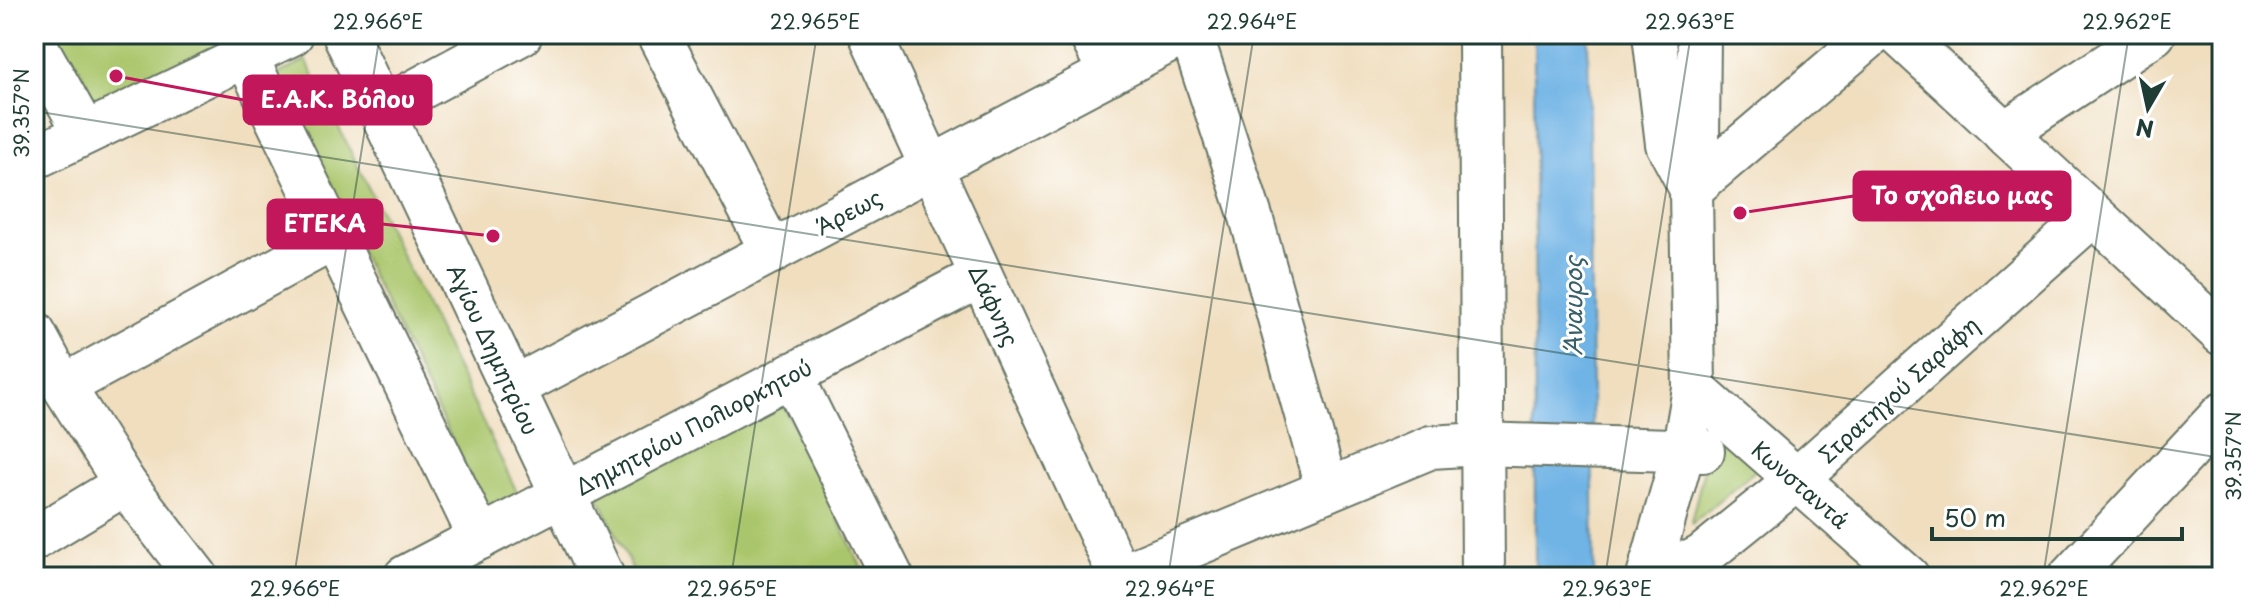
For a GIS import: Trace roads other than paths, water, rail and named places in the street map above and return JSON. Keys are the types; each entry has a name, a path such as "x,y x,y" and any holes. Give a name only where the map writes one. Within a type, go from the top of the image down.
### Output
{"main road":[{"name":"Αγίου Δημητρίου","path":"345,34 602,577"}],"street":[{"path":"34,158 292,34"},
{"path":"380,110 521,34"},
{"path":"658,34 772,252"},
{"name":"Δάφνης","path":"870,34 1119,577"},
{"path":"1090,34 1110,73"},
{"name":"Άρεως","path":"513,388 1183,34"},
{"path":"1191,34 1251,217 1327,490"},
{"path":"1480,34 1499,445 1483,577"},
{"path":"1654,34 1667,144 1691,189"},
{"path":"1650,569 1694,389 1691,189 1698,140 1699,34"},
{"path":"1691,189 1873,34"},
{"path":"1898,34 2222,334"},
{"path":"2004,133 2154,34"},
{"path":"34,42 85,133"},
{"path":"246,56 480,538"},
{"name":"Στρατηγού Σαράφη","path":"1650,569 1688,563 1702,556 1796,480 2093,215"},
{"path":"52,387 335,238"},
{"name":"Δημητρίου Πολιορκητού","path":"405,577 981,276"},
{"path":"34,333 52,387 197,577"},
{"path":"791,374 892,577"},
{"name":"Κωνσταντά","path":"1694,389 1908,577"},
{"path":"2070,577 2222,414"},
{"path":"1119,577 1431,447 1499,445 1678,451"},
{"path":"34,539 125,484"}],"water":[{"name":"Άναυρος","path":"1534,34 1588,34 1594,577 1535,577"}],"place":[{"name":"Ε.Α.Κ. Βόλου","path":"116,76"},
{"name":"Το σχολειο μας","path":"1740,213"},
{"name":"ΕΤΕΚΑ","path":"493,236"}]}
